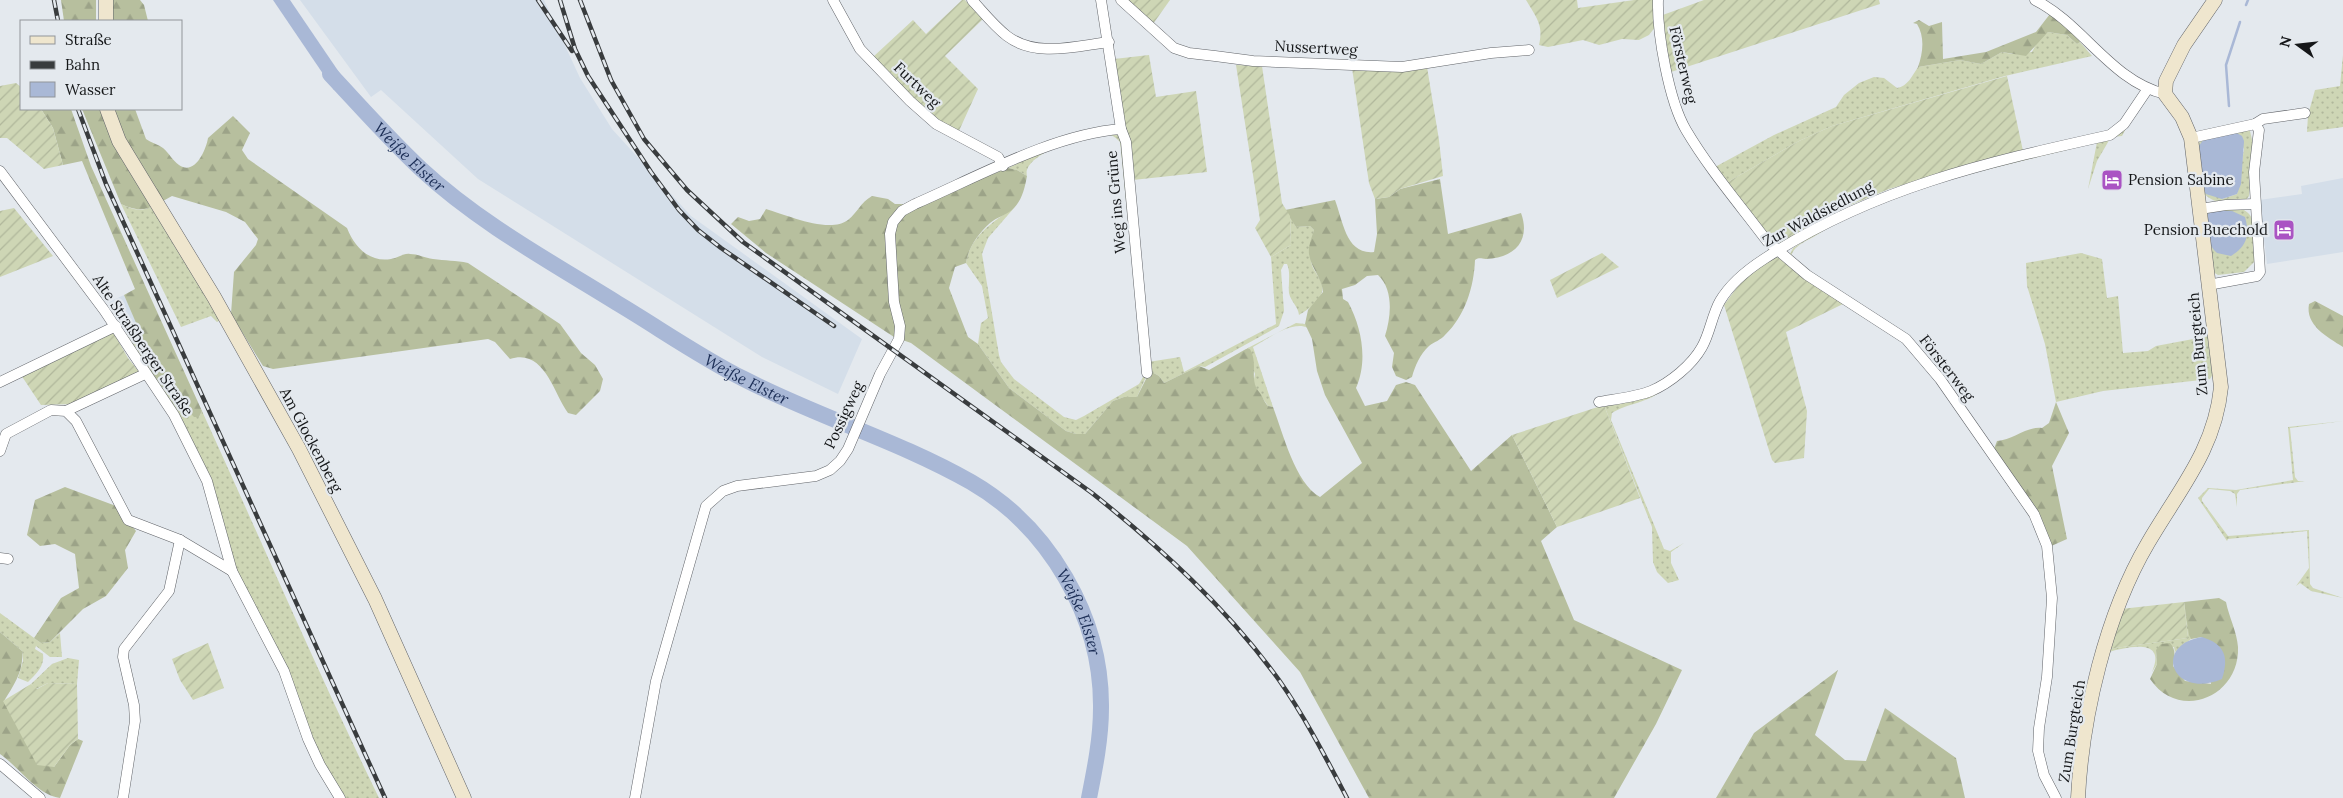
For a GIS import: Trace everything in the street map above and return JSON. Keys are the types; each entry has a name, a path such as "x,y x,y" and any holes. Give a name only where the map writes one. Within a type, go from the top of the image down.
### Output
{"street":[{"path":"106,0 106,20"},
{"name":"Furtweg","path":"833,0 860,49 910,101 936,124 998,157 1003,166"},
{"path":"972,0 1008,37 1028,46 1051,48 1109,42"},
{"name":"Weg ins Grüne","path":"1101,0 1109,42 1120,129 1126,142 1132,189 1141,322 1147,373"},
{"name":"Nussertweg","path":"1121,0 1174,48 1253,61 1402,67 1491,53 1529,50"},
{"name":"Försterweg","path":"1658,0 1660,35 1672,91 1685,129 1778,252 1807,275 1906,339 1940,379 2034,514 2046,546 2052,598 2047,677 2039,728 2038,751 2044,775 2056,798"},
{"path":"2035,0 2054,10 2103,57 2147,90 2165,94 2166,81 2172,66 2215,0"},
{"name":"Zur Waldsiedlung","path":"1599,402 1651,391 1670,379 1692,361 1702,347 1720,302 1746,272 1835,218 1894,192 1989,163 2110,135 2124,124 2147,90"},
{"name":"Zum Burgteich","path":"2078,798 2080,772 2094,689 2117,603 2147,543 2184,488 2200,457 2217,417 2221,387 2191,138 2182,117 2165,94"},
{"name":"Am Glockenberg","path":"107,110 119,141 214,297 299,449 375,599 464,798"},
{"path":"2191,138 2255,124 2263,119 2305,113"},
{"path":"2208,285 2257,276 2260,272 2254,172 2260,130 2255,124"},
{"name":"Possigweg","path":"634,798 656,680 706,506 723,491 737,486 816,476 830,470 840,461 848,449 864,409 899,339 900,326 894,302 889,250 893,222 902,211 915,204 1056,143 1094,131 1120,129"},
{"name":"Alte Straßberger Straße","path":"0,171 116,326 145,374 174,415 207,481 232,571 284,671 308,739 320,765 340,798"},
{"path":"2200,209 2226,205 2255,204"},
{"path":"0,382 116,326"},
{"path":"0,451 6,434 52,410 66,411 145,374"},
{"path":"66,411 76,421 124,516 128,520 180,540 232,571"},
{"path":"123,798 135,721 134,705 123,657 124,649 169,591 180,540"},
{"path":"0,764 40,798"}],"shaded area":[{"path":"300,0 544,0 580,78 612,129 691,216 862,339 838,394 762,357 478,179 381,90 371,97"},
{"path":"2343,178 2343,252 2267,264 2259,200 2302,194 2301,186"},
{"path":"124,295 138,326 126,332 109,302"}],"green space":[{"path":"61,0 96,0 96,20 64,20"},
{"path":"112,0 140,0 144,5 148,20 110,20"},
{"path":"962,0 965,0 983,19 945,56 978,89 958,133 933,120 873,57 913,20 926,34"},
{"path":"1124,0 1170,0 1153,24"},
{"path":"1526,0 1577,0 1578,8 1634,0 1654,0 1656,26 1649,35 1639,40 1622,39 1599,45 1583,40 1548,47 1539,45 1540,26"},
{"path":"1704,0 1879,0 1880,4 1671,72 1660,16"},
{"path":"2050,14 2077,36 2080,42 2077,44 2067,35 2048,32 2026,56 2002,52 1981,64 1960,60 1918,67 1922,51 1922,40 1920,29 1917,24 1913,23 1919,20 1929,26 1942,22 1943,59 1986,52 2036,32"},
{"path":"2048,32 2067,35 2077,44 2080,42 2092,56 2005,76 1832,126 1799,141 1726,183 1715,167 1774,135 1836,107 1844,95 1859,83 1874,77 1884,78 1897,88 1907,83 1918,67 1960,60 1981,64 2002,52 2012,54 2032,52 2039,39"},
{"path":"1149,55 1156,97 1196,91 1207,172 1133,180 1114,59"},
{"path":"2343,55 2343,127 2307,132 2308,115 2315,90 2340,86"},
{"path":"1236,65 1262,66 1282,203 1290,216 1291,245 1271,257 1255,228 1260,220"},
{"path":"1427,67 1443,176 1400,189 1389,197 1375,199 1369,183 1352,68"},
{"path":"2007,76 2023,151 1889,189 1834,212 1778,245 1762,229 1726,183 1799,141 1832,126"},
{"path":"16,83 20,86 20,110 42,110 53,128 63,165 44,169 7,138 0,138 0,86"},
{"path":"2143,97 2122,136 2111,137 2097,161 2088,189 2097,142 1988,169 1917,190 1848,218 1800,244 1794,250 1791,258 1798,266 1789,256 1793,248 1836,221 1898,195 1934,182 2120,132"},
{"path":"42,110 71,110 91,166 202,411 199,417 194,417 160,385 145,367 140,357 138,346 143,339 124,295 135,289 82,161 63,165 53,128"},
{"path":"82,110 135,110 146,139 163,148 179,165 185,167 190,167 199,160 208,138 233,116 250,133 242,150 248,159 347,228 363,252 383,260 407,254 468,263 560,324 581,353 595,365 603,379 600,391 576,415 568,413 546,374 539,366 531,360 522,357 510,359 495,342 488,339 273,369 263,366 231,314 234,272 256,245 258,239 245,222 226,212 172,196 153,206 142,209 121,204"},
{"path":"2250,131 2253,144 2249,196 2245,201 2217,202 2212,200 2203,192 2197,144 2211,134 2222,199 2237,194 2244,149 2235,132"},
{"path":"1111,132 1121,136 1124,144 1146,377 1137,397 1124,397 1113,401 1085,434 1076,434 1066,431 1009,388 978,344 981,323 988,318 982,286 966,263 972,245 983,231 1014,208 988,238 982,254 1001,362 1014,379 1064,417 1076,420 1139,384 1143,377 1143,369 1120,142 1111,135 1101,135 1060,146 1035,159 1028,168 1027,176 1017,170 1008,168 1071,140"},
{"path":"1008,168 1017,170 1027,176 1021,197 1014,208 990,223 981,232 971,247 966,263 955,267 949,288 968,337 978,344 1009,388 1066,431 1085,434 1113,401 1124,397 1137,397 1150,371 1159,376 1164,383 1199,366 1209,370 1246,349 1250,349 1254,361 1256,388 1268,406 1273,407 1291,456 1304,481 1320,497 1362,463 1325,395 1317,371 1312,339 1305,324 1308,310 1323,292 1321,282 1309,254 1314,230 1310,226 1296,227 1285,210 1335,200 1343,226 1351,242 1357,248 1374,252 1377,234 1375,199 1389,197 1400,189 1440,179 1448,234 1521,213 1524,231 1518,246 1505,255 1496,258 1479,258 1475,260 1470,291 1458,319 1443,337 1426,349 1418,360 1412,377 1406,380 1396,376 1392,367 1394,353 1385,336 1389,321 1390,304 1387,288 1383,281 1378,275 1367,276 1355,285 1342,289 1343,299 1348,302 1357,323 1362,345 1362,367 1356,388 1365,406 1387,401 1396,385 1406,382 1415,385 1471,471 1512,435 1557,527 1541,541 1574,620 1682,670 1656,724 1614,798 1369,798 1300,672 1187,546 911,343 894,337 766,253 731,224 738,217 749,221 760,219 766,209 808,222 830,225 840,224 848,220 872,196 888,199 895,204 904,204 916,198 940,195"},
{"path":"121,204 137,210 153,206 221,320 217,322 211,316 181,327"},
{"path":"14,208 53,256 0,277 0,211"},
{"path":"2213,209 2240,209 2251,217 2254,223 2256,240 2254,262 2244,272 2218,275 2213,272 2207,211"},
{"path":"1290,216 1296,227 1310,226 1314,230 1311,261 1322,286 1321,295 1318,299 1311,307 1299,315 1289,293 1289,271 1287,264 1284,264 1281,270 1284,311 1279,326 1205,367 1199,366 1164,383 1159,376 1150,371 1148,362 1180,357 1184,372 1276,324 1271,257 1291,245"},
{"path":"1602,253 1619,267 1557,298 1550,280"},
{"path":"2081,253 2102,259 2107,298 2118,296 2123,353 2148,351 2156,346 2209,336 2214,372 2210,379 2103,391 2056,402 2045,344 2027,286 2026,263"},
{"path":"1776,257 1781,258 1843,304 1786,332 1807,411 1804,458 1775,463 1772,460 1724,305 1747,274"},
{"path":"2315,301 2343,316 2343,347 2318,330 2310,318 2309,304"},
{"path":"1296,323 1305,324 1308,328 1295,326 1288,328 1253,347 1273,407 1268,406 1253,384 1255,374 1246,349"},
{"path":"138,326 155,378 164,390 175,396 194,416 199,417 202,411 311,654 379,798 344,798 323,764 236,569 215,495 129,341 126,332"},
{"path":"113,332 128,358 140,373 74,404 41,405 21,375"},
{"path":"1663,390 1651,398 1612,413 1611,420 1664,549 1670,551 1684,543 1671,552 1671,563 1679,580 1668,583 1657,572 1653,562 1652,527 1604,405"},
{"path":"2056,402 2069,433 2052,466 2067,539 2049,547 1994,449 1997,441 2031,429 2042,428 2049,423"},
{"path":"1604,405 1640,498 1557,527 1512,435"},
{"path":"2343,421 2290,428 2295,477 2298,481 2305,481 2240,490 2237,494 2237,507 2235,494 2230,491 2209,489 2202,498 2202,501 2228,536 2309,530 2310,584 2313,588 2343,598 2311,591 2300,583 2296,586 2309,568 2307,531 2228,539 2227,541 2198,498 2208,488 2236,490 2293,480 2288,427"},
{"path":"65,487 116,506 136,531 125,550 128,568 106,596 83,609 50,642 41,643 34,638 61,598 79,588 75,554 55,544 40,546 27,535 35,500"},
{"path":"2219,598 2226,602 2238,647 2236,664 2229,679 2219,690 2206,698 2191,701 2176,699 2162,692 2150,679 2157,664 2156,650 2161,644 2170,643 2174,649 2173,666 2185,681 2211,684 2202,637 2191,639 2184,602"},
{"path":"2184,602 2191,639 2175,652 2174,647 2156,650 2157,664 2152,672 2155,661 2154,653 2149,649 2133,647 2109,652 2108,649 2188,638"},
{"path":"2184,602 2188,638 2108,649 2121,609"},
{"path":"0,613 41,643 50,642 60,633 62,657 50,657 36,646 35,649 43,654 41,666 28,682 18,678 23,661 22,651 0,632"},
{"path":"0,632 22,651 20,671 4,701 17,724 54,767 70,745 78,739 83,741 60,798 44,792 0,754"},
{"path":"208,643 224,688 193,700 180,680 172,659"},
{"path":"68,658 79,660 77,684 48,683 36,689 31,684 52,664"},
{"path":"1838,670 1815,735 1845,760 1866,761 1885,708 1956,758 1965,798 1716,798 1754,733"},
{"path":"48,683 77,684 78,739 70,745 54,767 37,765 3,701 31,684 37,689"}],"water":[{"path":"273,0 290,0 343,78 345,90 334,90"},
{"path":"2235,132 2242,136 2244,141 2241,184 2237,194 2222,199 2206,194 2201,188 2198,147 2204,139"},
{"path":"2232,211 2245,217 2246,240 2241,248 2231,256 2217,253 2208,240 2207,217 2209,212"},
{"path":"2202,637 2216,643 2225,658 2222,679 2205,684 2191,682 2181,677 2174,669 2173,659 2177,650 2186,642"}],"waterway":[{"path":"2246,5 2248,0"},
{"path":"2229,106 2226,65 2240,22"},
{"name":"Weiße Elster","path":"330,74 421,169 466,207 491,224 696,352 772,393 944,467 999,501 1024,524 1047,549 1066,578 1081,608 1092,641 1099,674 1101,719 1089,798"}],"railway":[{"path":"54,0 58,20"},
{"path":"538,0 572,51"},
{"path":"560,0 575,49 588,76 651,172 679,210 698,230 721,248 834,326"},
{"path":"580,0 611,80 644,139 687,190 743,242 1092,493 1168,557 1238,628 1279,680 1306,723 1347,798"},
{"path":"78,110 106,184 385,798"}],"place":[{"name":"Pension Sabine","path":"2112,180"},
{"name":"Pension Buechold","path":"2284,230"}]}
